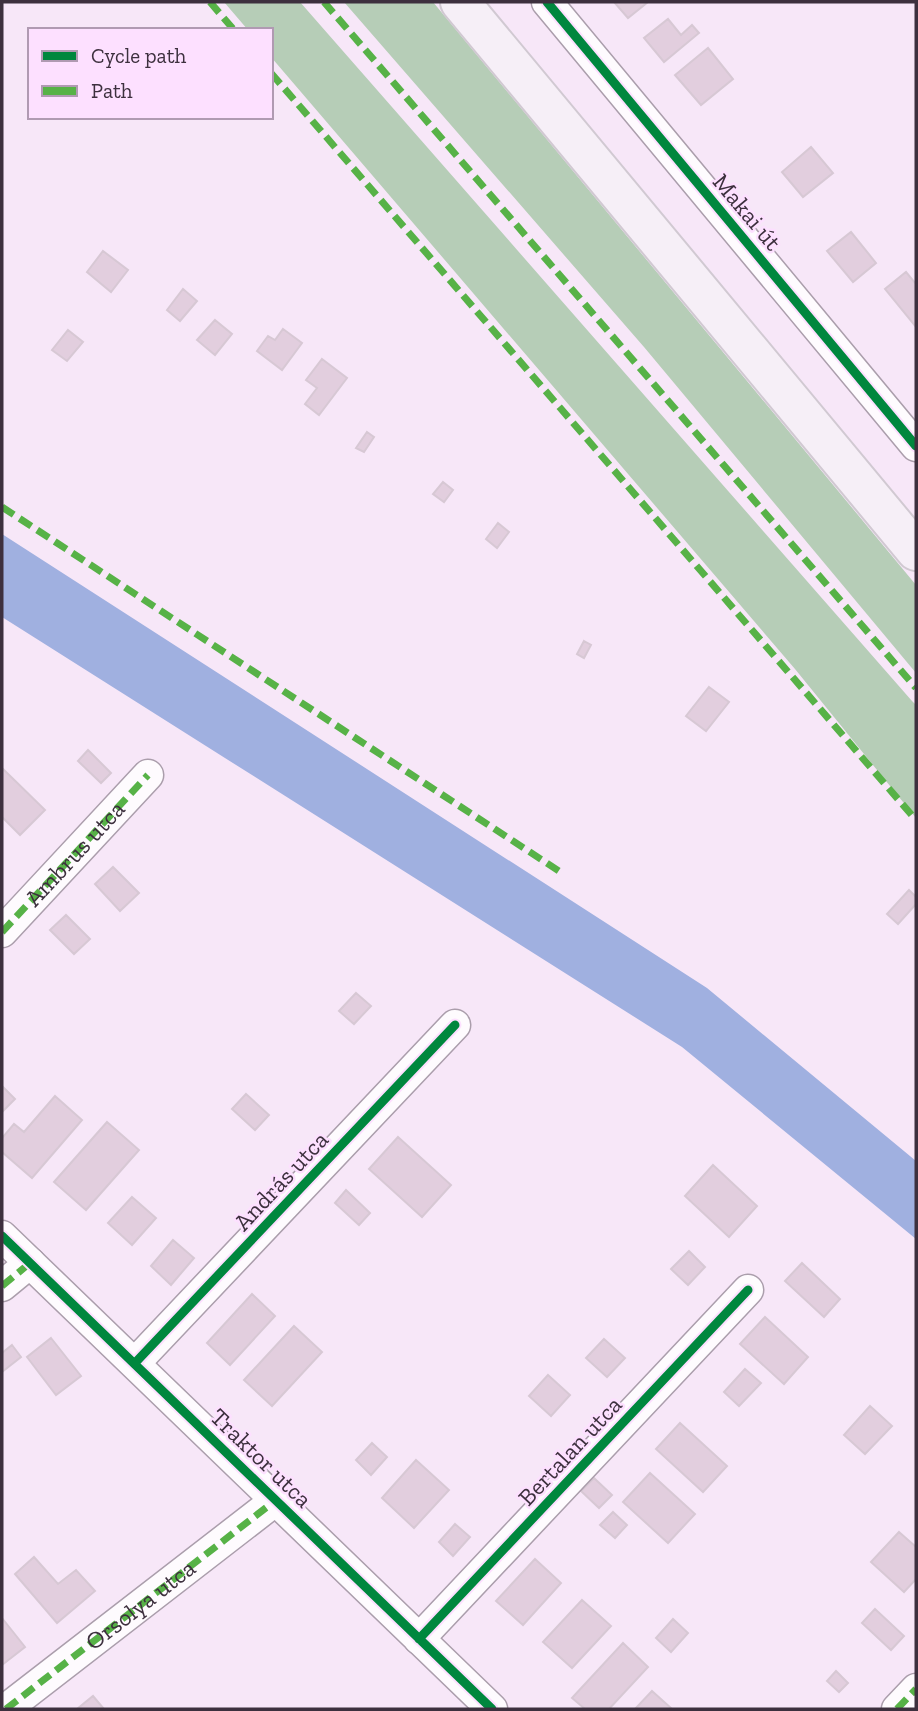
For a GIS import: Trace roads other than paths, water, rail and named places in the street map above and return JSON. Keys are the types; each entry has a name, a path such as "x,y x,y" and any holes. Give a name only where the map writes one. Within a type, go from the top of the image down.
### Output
{"main road":[{"path":"460,2 916,551"}],"street":[{"name":"Makai út","path":"547,2 916,446"},
{"name":"Ambrus utca","path":"2,932 148,775"},
{"name":"András utca","path":"135,1363 455,1025"},
{"name":"Traktor utca","path":"2,1236 492,1709"},
{"path":"2,1286 30,1263"},
{"name":"Bertalan utca","path":"419,1639 748,1290"},
{"name":"Orsolya utca","path":"6,1709 276,1500"},
{"path":"897,1709 916,1689"}],"water":[{"path":"2,534 707,988 916,1161 916,1239 682,1047 2,617"}]}
